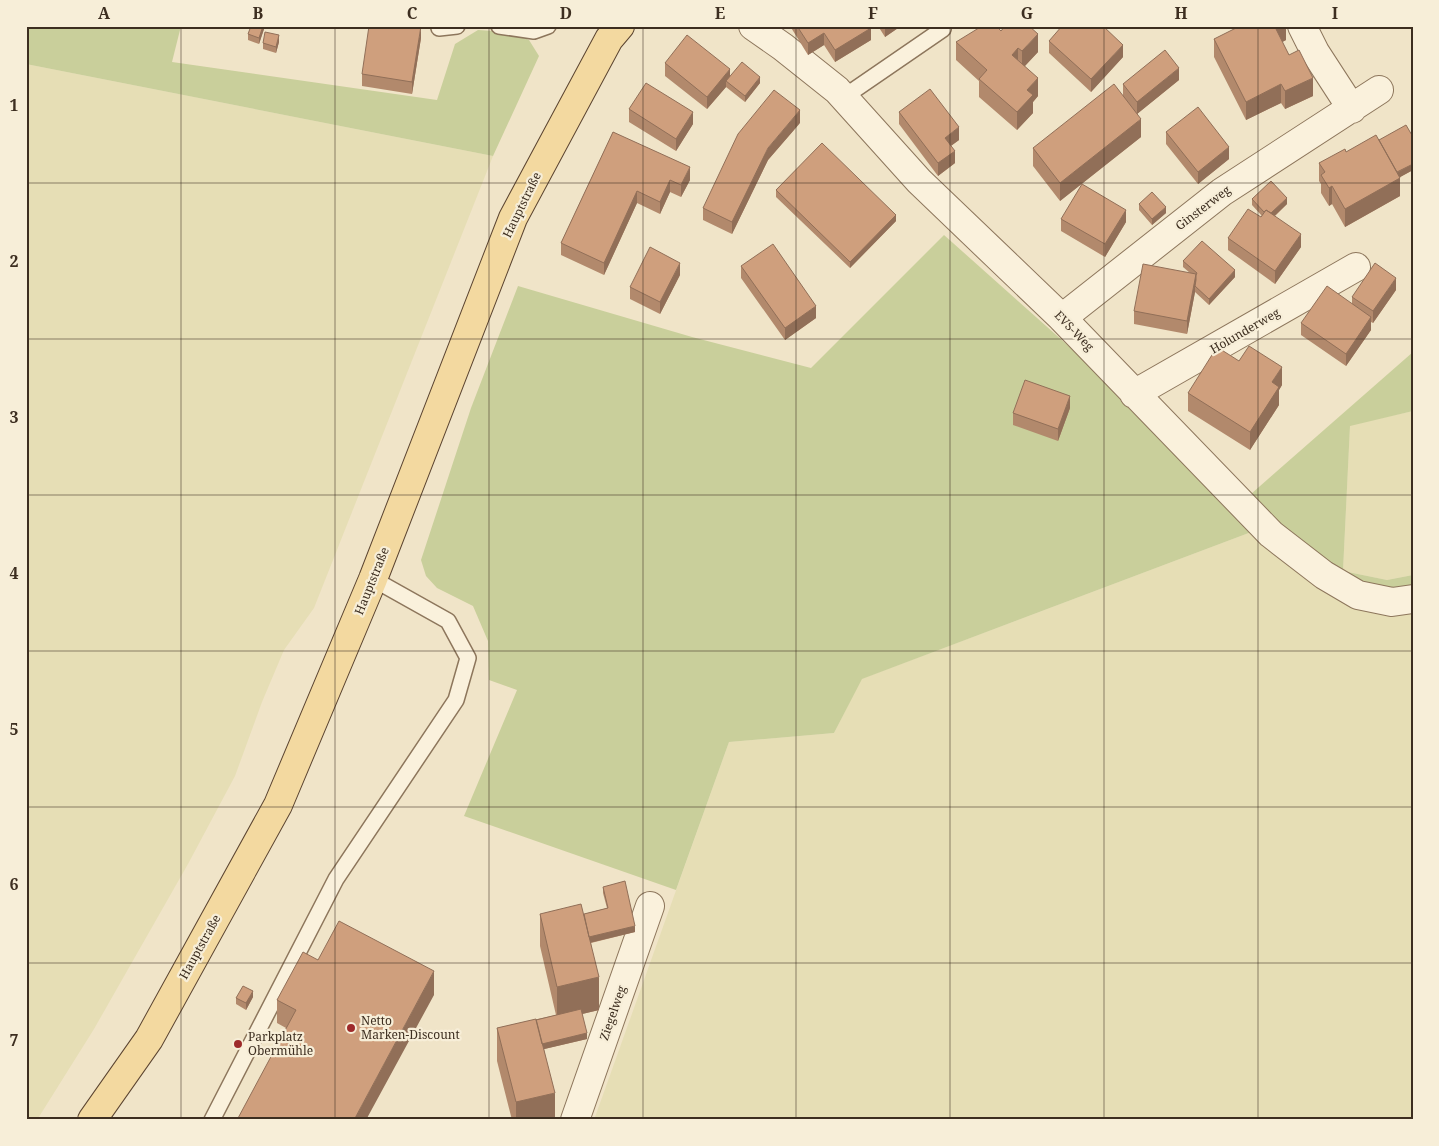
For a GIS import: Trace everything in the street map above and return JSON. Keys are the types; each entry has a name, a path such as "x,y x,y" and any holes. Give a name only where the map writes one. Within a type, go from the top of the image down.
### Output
{"main road":[{"name":"Hauptstraße","path":"92,1120 149,1039 278,805 373,579 513,218 609,38 620,26"}],"street":[{"name":"EVS-Weg","path":"753,26 783,47 844,97 919,181 1062,318 1271,534 1324,575 1358,595 1392,602 1413,599"},
{"path":"1302,26 1315,52 1352,109"},
{"name":"Ginsterweg","path":"1062,318 1222,192 1379,90"},
{"name":"Holunderweg","path":"1134,394 1356,267"},
{"name":"Ziegelweg","path":"576,1120 650,906"}],"lane":[{"path":"439,28 457,26"},
{"path":"499,26 534,31 548,26"},
{"path":"844,97 943,29"},
{"path":"212,1120 336,879 456,700 468,658 448,621 373,579"}],"shaded area":[{"path":"26,64 493,156 314,608 284,650 262,702 235,776 188,864 94,1029 37,1120 26,1120"},
{"path":"1413,411 1413,575 1387,580 1343,571 1350,425"},
{"path":"1254,531 1413,610 1413,1120 594,1120 729,742 834,733 861,679"}],"green space":[{"path":"26,26 181,26 172,62 437,100 455,44 478,30 508,32 529,40 539,56 493,156 26,64"},
{"path":"944,235 1073,350 1254,531 862,679 834,733 729,742 676,890 464,816 517,690 489,680 488,641 473,606 437,588 426,576 421,560 471,408 518,286 692,337 811,368"},
{"path":"1413,352 1413,411 1350,426 1343,571 1387,580 1413,575 1413,587 1367,587 1294,543 1251,494"}],"building":[{"path":"251,26 263,26 259,38 248,34"},
{"path":"369,26 421,26 412,82 362,74"},
{"path":"797,26 870,26 871,28 835,50 824,33 808,43"},
{"path":"982,26 996,26 1001,31 1005,26 1029,26 1038,34 1022,51 1018,48 1012,55 1038,78 1027,90 1033,95 1017,112 979,79 987,70 956,42"},
{"path":"1062,26 1103,26 1123,45 1091,79 1049,41"},
{"path":"1240,26 1277,26 1275,27 1289,55 1299,50 1313,78 1285,91 1281,84 1246,102 1214,39"},
{"path":"265,32 279,35 276,47 263,43"},
{"path":"687,35 730,69 707,97 665,63"},
{"path":"1165,50 1179,68 1137,102 1123,84"},
{"path":"742,62 760,77 745,96 726,81"},
{"path":"646,83 693,112 676,139 629,109"},
{"path":"1114,84 1141,119 1060,183 1033,148"},
{"path":"930,89 959,127 945,138 955,151 938,163 899,112"},
{"path":"774,90 800,110 768,148 732,222 703,208 738,134"},
{"path":"1198,107 1229,147 1198,172 1166,132"},
{"path":"1406,125 1413,137 1413,164 1397,172 1379,140"},
{"path":"613,132 690,167 681,185 670,180 660,202 637,191 604,263 561,243"},
{"path":"1376,135 1400,178 1345,209 1332,186 1329,188 1321,175 1325,172 1319,163 1345,149 1346,152"},
{"path":"822,143 896,215 850,262 776,190"},
{"path":"1271,181 1287,198 1271,213 1266,210 1264,212 1252,199"},
{"path":"1082,184 1126,210 1105,244 1061,219"},
{"path":"1152,192 1166,207 1152,219 1139,204"},
{"path":"1248,209 1261,217 1266,210 1301,234 1275,271 1228,238"},
{"path":"1202,241 1235,270 1209,299 1195,286 1197,273 1183,261"},
{"path":"773,244 816,306 785,328 741,266"},
{"path":"650,247 680,263 660,302 630,287"},
{"path":"1375,263 1396,278 1373,311 1352,297"},
{"path":"1143,264 1196,274 1187,321 1134,311"},
{"path":"1327,286 1371,317 1346,354 1301,323"},
{"path":"1249,346 1282,367 1272,382 1279,387 1250,432 1188,393 1217,347 1239,361"},
{"path":"1025,380 1070,396 1058,429 1013,413"},
{"path":"625,881 635,926 589,937 584,914 608,908 603,887"},
{"path":"581,904 599,977 557,987 540,914"},
{"name":"Netto Marken-Discount","path":"339,921 434,971 354,1120 237,1120 296,1010 277,1000 303,952 318,960"},
{"path":"243,986 253,991 246,1003 236,998"},
{"path":"581,1009 587,1033 542,1044 536,1020"},
{"path":"536,1019 555,1093 516,1102 497,1028"}],"place":[{"name":"Netto Marken-Discount","path":"351,1028"},
{"name":"Parkplatz Obermühle","path":"238,1044"}]}
